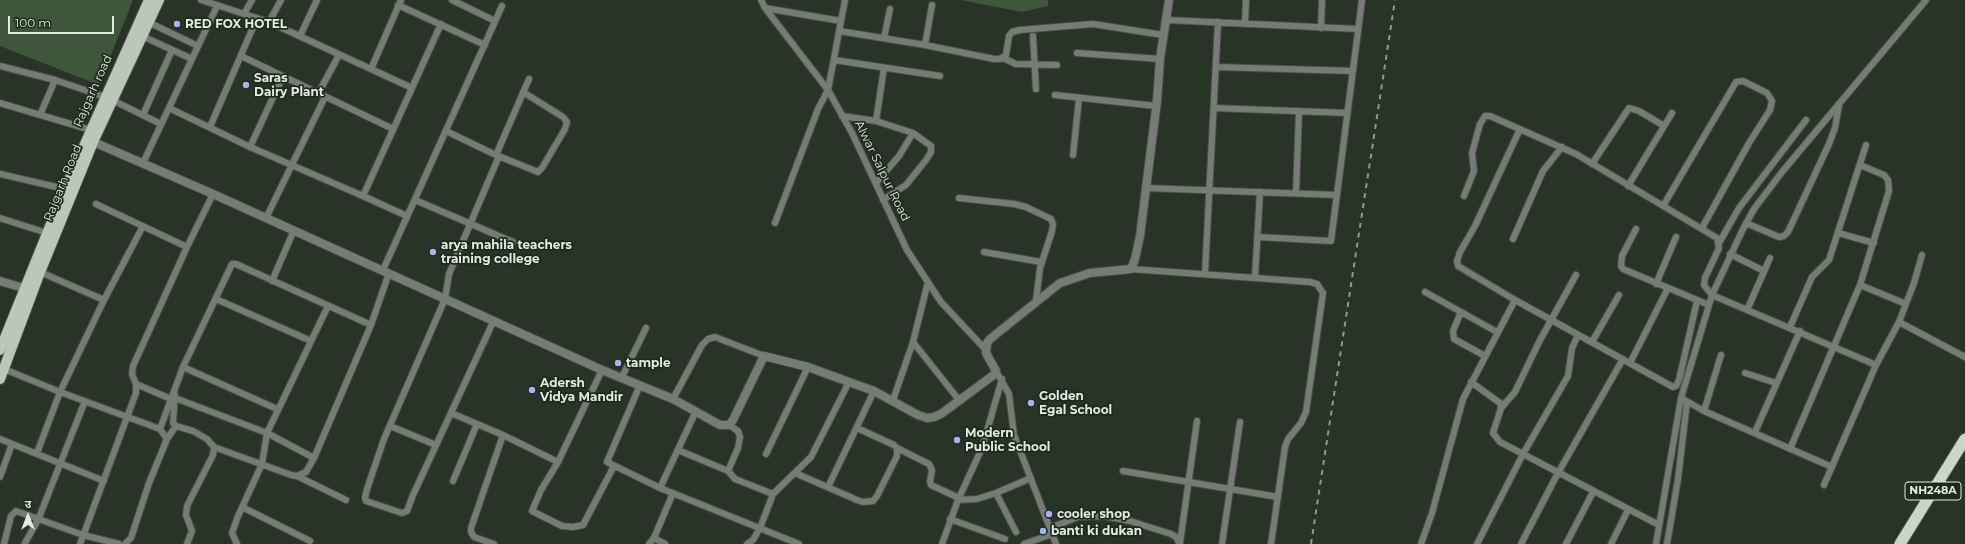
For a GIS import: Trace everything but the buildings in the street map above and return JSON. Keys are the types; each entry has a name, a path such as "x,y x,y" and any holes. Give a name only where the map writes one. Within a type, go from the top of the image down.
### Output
{"highway":[{"name":"NH248A","path":"1900,544 1965,439"}],"main road":[{"name":"Rajgarh road","path":"0,350 28,290 47,233 65,189 108,98 149,0"},
{"name":"Rajgarh Road","path":"108,98 142,36 159,0"},
{"name":"Rajgarh Road","path":"0,380 28,290 40,272 90,137"}],"street":[{"path":"201,0 270,22 412,88"},
{"path":"244,14 252,0"},
{"path":"270,22 281,0"},
{"path":"300,36 317,0"},
{"path":"452,0 495,21"},
{"name":"Alwar Salpur Road","path":"761,0 765,8 828,90 876,184 907,250 941,302 985,349"},
{"path":"775,223 818,109 828,90 845,0"},
{"path":"1131,269 1135,259 1140,236 1156,106 1160,59 1169,0"},
{"path":"1245,24 1246,0"},
{"path":"1321,28 1322,0"},
{"path":"1258,237 1331,241 1362,0"},
{"path":"1656,544 1684,400 1712,295 1730,254 1746,223 1782,172 1926,0"},
{"path":"371,69 400,2 441,24 485,44"},
{"path":"925,45 932,5"},
{"path":"143,163 216,6"},
{"path":"297,476 306,472 314,458 371,326 386,271 408,216 502,6"},
{"path":"765,8 841,21"},
{"path":"884,38 890,9"},
{"path":"210,127 257,18"},
{"path":"1167,20 1358,29"},
{"path":"148,22 198,46"},
{"path":"1205,273 1218,22"},
{"path":"363,196 441,24"},
{"path":"1003,58 1006,54 1009,36 1012,32 1020,30 1093,24 1163,35"},
{"path":"839,31 925,45 994,59 1003,58 1016,64 1057,65"},
{"path":"142,36 192,59"},
{"path":"1033,36 1036,89"},
{"path":"143,115 172,50"},
{"path":"1077,53 1160,59"},
{"path":"319,92 339,54"},
{"path":"241,56 319,92 325,97 393,129"},
{"path":"834,60 940,76"},
{"path":"0,66 55,80 108,98 161,124"},
{"path":"1216,66 1353,71"},
{"path":"876,121 884,68"},
{"path":"250,147 284,76"},
{"path":"494,320 436,445 408,512 402,513 368,502 365,498 367,490 384,439 445,299 449,274 528,79"},
{"path":"40,115 55,80"},
{"path":"1663,206 1736,82 1743,81 1767,93 1772,101 1770,110 1745,150 1702,228"},
{"path":"446,131 497,156 538,172 542,168 565,129 566,122 563,117 522,92"},
{"path":"1055,95 1156,106"},
{"path":"266,218 325,97"},
{"path":"1073,155 1079,98"},
{"path":"0,103 40,115 90,137 143,163 386,271 602,370 673,399 720,425 729,425 738,431 740,437 738,448 728,471"},
{"path":"1746,223 1779,237 1784,236 1788,232 1829,144 1835,128 1839,104"},
{"path":"169,108 250,147 408,216"},
{"path":"1214,108 1347,113"},
{"path":"1592,164 1628,108 1639,111 1664,126"},
{"path":"1296,193 1299,111"},
{"path":"1628,186 1672,113"},
{"path":"842,116 876,121 913,133 931,146 930,152 906,185 883,200"},
{"path":"1464,196 1474,171 1472,153 1482,118 1485,116 1490,116 1562,147 1702,228 1717,238 1719,243"},
{"path":"1806,120 1739,208 1719,243 1719,248 1705,278 1704,285 1712,295 1800,331 1876,365"},
{"path":"1520,129 1457,261 1458,266 1462,270 1669,386 1676,386 1679,380 1697,301"},
{"path":"876,184 899,156 913,133"},
{"path":"1790,327 1812,277 1829,260 1866,145"},
{"path":"1513,239 1543,171 1562,147"},
{"path":"1790,449 1860,285 1874,243 1890,185 1884,175 1860,165"},
{"path":"0,174 65,189"},
{"path":"1145,188 1209,189 1337,196"},
{"path":"1255,277 1260,192"},
{"path":"80,544 136,393 136,384 132,374 133,366 187,247 213,194"},
{"path":"959,198 1014,204 1026,207 1051,219 1053,224 1052,231 1041,262 1036,301"},
{"path":"415,200 513,242"},
{"path":"96,204 187,247"},
{"path":"0,218 47,233"},
{"path":"37,453 60,392 104,300 143,226"},
{"path":"1636,229 1622,256 1621,266 1627,272 1709,305"},
{"path":"272,281 294,230"},
{"path":"1838,233 1874,243"},
{"path":"1656,284 1676,237"},
{"path":"984,252 1041,262"},
{"path":"1730,254 1764,271"},
{"path":"1824,485 1876,365 1899,322 1922,255"},
{"path":"1748,310 1770,258"},
{"path":"160,429 173,399 183,366 232,264 236,264 371,326"},
{"path":"1056,544 1014,435 1009,394 985,349 994,334 1060,283 1080,275 1131,269 1205,273 1310,282 1317,284 1324,293 1306,412 1301,423 1288,439 1285,447 1271,544"},
{"path":"40,272 104,300"},
{"path":"1576,275 1551,320 1515,392 1501,408 1494,428 1495,437 1593,492 1659,525"},
{"path":"0,281 28,290"},
{"path":"893,400 913,342 928,282"},
{"path":"1860,285 1906,304"},
{"path":"1630,363 1668,288"},
{"path":"1425,292 1497,332"},
{"path":"1592,342 1619,295"},
{"path":"216,299 311,341"},
{"path":"1420,544 1432,514 1463,399 1515,300"},
{"path":"237,544 232,533 262,464 267,433 277,409 328,306"},
{"path":"1461,312 1453,331 1454,340 1485,356"},
{"path":"1899,322 1965,358"},
{"path":"622,377 646,328"},
{"path":"1755,432 1800,331"},
{"path":"1477,544 1523,454 1568,376 1572,348 1578,335"},
{"path":"673,399 702,344 708,338 714,337 764,356 808,367 874,391 927,418 941,414 995,374 996,371"},
{"path":"913,342 959,400"},
{"path":"1704,411 1721,355"},
{"path":"729,425 733,420 764,356"},
{"path":"1521,544 1558,473 1623,359"},
{"path":"183,366 277,409"},
{"path":"766,454 808,367"},
{"path":"4,369 60,392 160,429 167,439"},
{"path":"602,370 558,462 541,490 532,511 539,516 562,526 572,528 583,524 586,521 614,466"},
{"path":"1745,373 1776,383"},
{"path":"942,544 958,499 982,448 1002,379"},
{"path":"746,544 753,540 760,528 773,494 810,457 849,382"},
{"path":"1471,382 1497,399 1501,408"},
{"path":"136,384 267,433 314,458"},
{"path":"640,385 607,462 660,488 799,544"},
{"path":"828,487 874,391"},
{"path":"173,399 173,423 176,426 193,431 207,439 214,447 297,476 346,500"},
{"path":"1684,400 1704,411 1755,432 1832,467"},
{"path":"1667,544 1678,479 1684,400"},
{"path":"24,543 38,520 85,401"},
{"path":"660,488 696,411"},
{"path":"451,413 503,435 558,462"},
{"path":"1180,544 1197,421"},
{"path":"1222,544 1240,422"},
{"path":"453,481 477,424"},
{"path":"126,544 131,538 167,439 176,426"},
{"path":"390,426 436,445"},
{"path":"857,428 929,464 932,470 931,485 958,499 977,499 996,494 1031,478"},
{"path":"494,544 474,537 471,532 471,528 503,435"},
{"path":"0,439 104,481"},
{"path":"0,477 12,444"},
{"path":"187,544 192,532 186,515 187,506 213,455 214,447"},
{"path":"795,473 863,502 873,501 877,496 896,456 897,448"},
{"path":"678,450 728,471 734,479 773,494"},
{"path":"1123,471 1278,497"},
{"path":"1566,544 1593,492"},
{"path":"649,544 654,538 673,493"},
{"path":"996,494 1016,532"},
{"path":"242,507 310,540"},
{"path":"1611,544 1628,510"},
{"path":"4,544 13,512 20,512 38,520 83,535 119,544"},
{"path":"1026,544 1078,517 1104,516 1130,521 1171,534 1176,537 1180,544"},
{"path":"950,519 1005,539"},
{"path":"654,538 665,544"}],"green space":[{"path":"0,0 133,0 99,85 0,46"},
{"path":"960,0 1048,0 1048,6 1022,12"}],"railway":[{"path":"1311,544 1395,0"}],"place":[{"name":"RED FOX HOTEL","path":"177,24"},
{"name":"Saras Dairy Plant","path":"246,85"},
{"name":"arya mahila teachers training college","path":"433,252"},
{"name":"tample","path":"618,363"},
{"name":"Adersh Vidya Mandir","path":"532,390"},
{"name":"Golden Egal School","path":"1031,403"},
{"name":"Modern Public School","path":"957,440"},
{"name":"cooler shop","path":"1049,514"},
{"name":"banti ki dukan","path":"1043,531"}]}
